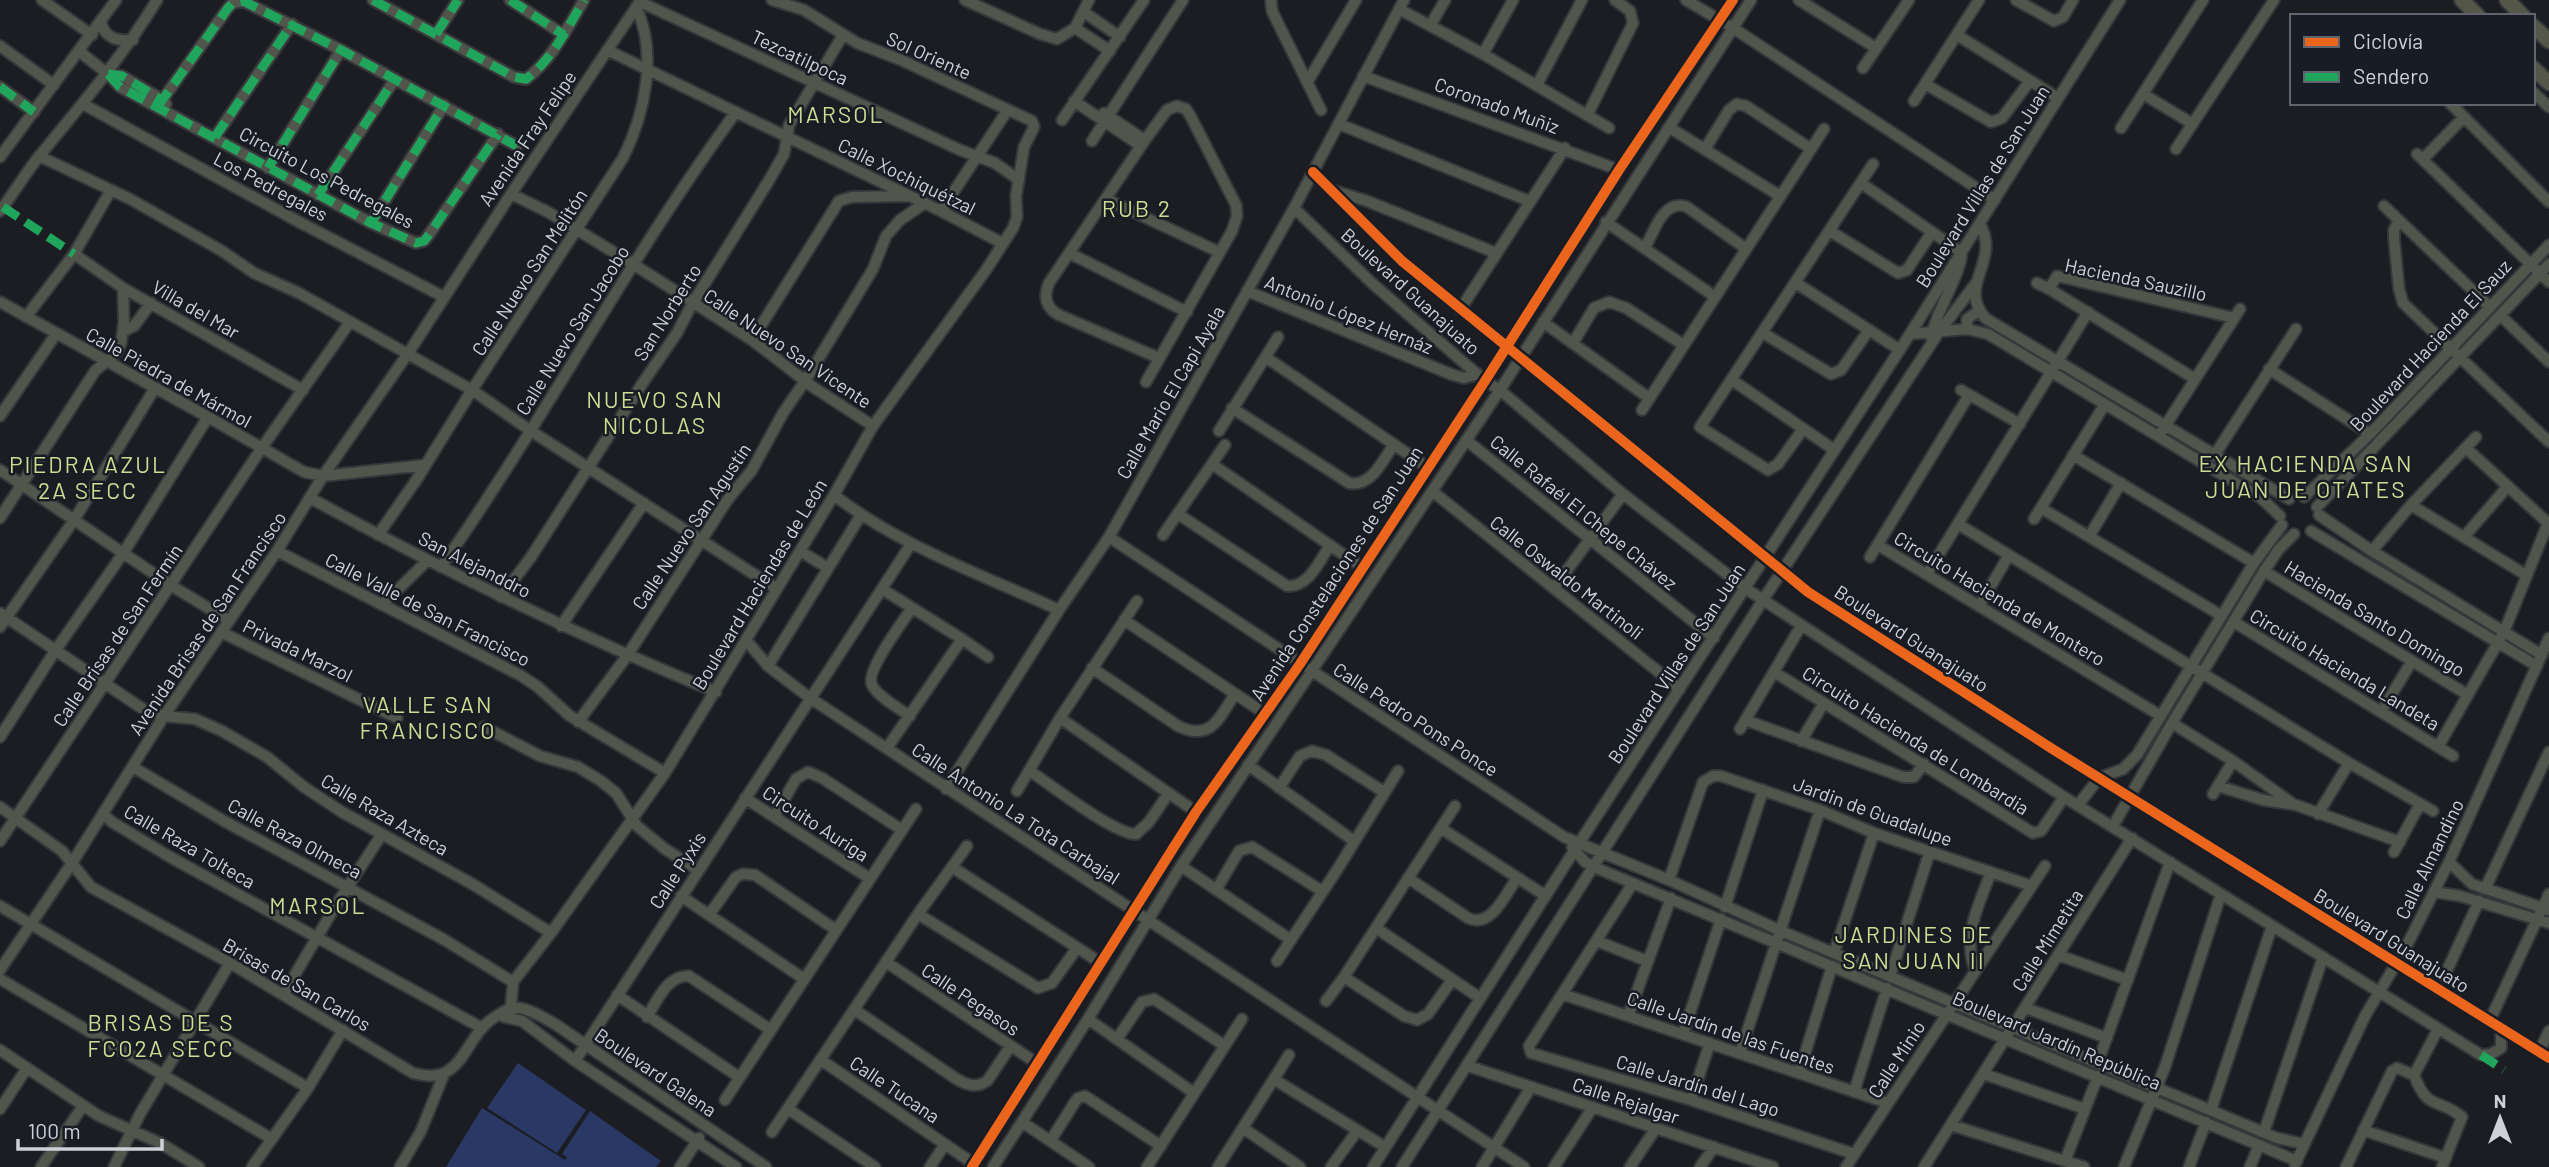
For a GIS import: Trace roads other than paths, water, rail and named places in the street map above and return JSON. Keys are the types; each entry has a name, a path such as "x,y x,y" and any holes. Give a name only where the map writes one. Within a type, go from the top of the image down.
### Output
{"main road":[{"path":"2462,0 2476,14"},
{"path":"2507,0 2521,14"},
{"path":"2535,70 2549,83"}],"street":[{"path":"42,0 92,35"},
{"path":"0,157 116,0"},
{"path":"0,211 39,156 108,74 157,0"},
{"path":"436,34 458,0"},
{"path":"510,0 564,35"},
{"path":"379,1 514,77 526,79 541,65 564,35 584,0"},
{"name":"Sol Oriente","path":"772,0 804,10 843,35 1028,119 1034,125 1026,138 1021,162"},
{"path":"965,0 1057,39 1075,28 1089,0"},
{"path":"1062,120 1144,0"},
{"path":"1271,0 1272,10 1321,110"},
{"path":"1308,82 1356,0"},
{"path":"1430,26 1445,0"},
{"path":"1483,54 1513,0"},
{"path":"1537,85 1582,0"},
{"path":"1588,114 1633,23 1630,11 1615,0"},
{"path":"1686,0 1995,200"},
{"name":"Avenida Constelaciones de San Juan","path":"973,1166 1196,812 1300,664 1482,377 1506,346 1733,0"},
{"name":"Avenida Constelaciones de San Juan","path":"993,1167 1088,1019 1181,866 1500,390 1751,0"},
{"path":"1799,0 1876,48"},
{"path":"1863,68 1908,0"},
{"path":"1914,101 1979,0"},
{"path":"2016,0 2054,21 2063,17 2073,0"},
{"path":"2176,149 2273,0"},
{"path":"160,103 233,3 243,1 292,24 517,146"},
{"name":"Boulevard Villas de San Juan","path":"1373,1167 1577,846 1910,334 2118,1"},
{"path":"2121,128 2200,1"},
{"path":"1092,141 1178,2"},
{"name":"Avenida Fray Felipe","path":"444,297 639,3"},
{"name":"Calle Nuevo San Melitón","path":"378,535 578,230 634,137 647,71 639,3"},
{"name":"Tezcatilpoca","path":"639,3 999,165 1019,180"},
{"path":"1401,4 1430,26 1609,128"},
{"name":"Calle Mario El Capi Ayala","path":"946,789 1059,610 1109,537 1294,208 1401,4"},
{"path":"1084,12 1120,37"},
{"path":"101,22 113,39 133,40"},
{"path":"215,137 292,24"},
{"path":"1075,28 1110,51"},
{"name":"San Norberto","path":"501,597 531,557 677,333 692,304 768,182 783,154 789,125 843,35"},
{"path":"1957,35 2058,98"},
{"path":"0,46 54,85"},
{"path":"268,168 341,50"},
{"name":"Calle Xochiquétzal","path":"607,50 787,139 911,196 1002,243"},
{"name":"Circuito Los Pedregales","path":"80,52 120,87 160,103 173,114 268,168 370,223 412,242 424,241 498,134"},
{"name":"Coronado Muñiz","path":"1363,76 1619,170"},
{"path":"318,195 395,79"},
{"path":"1925,84 1991,122 2002,118 2030,81"},
{"path":"0,87 34,112"},
{"path":"2143,94 2193,124"},
{"path":"2535,94 2549,107"},
{"path":"1076,99 1143,143"},
{"name":"Los Pedregales","path":"83,104 300,223 444,297"},
{"path":"1705,149 1729,110 1737,104 1746,106 1811,149"},
{"path":"370,223 444,105"},
{"path":"2452,105 2549,202"},
{"path":"1146,382 1236,221 1236,205 1186,109 1177,106 1171,107 1143,143 1069,253 1046,289 1045,296 1049,308 1059,315 1159,358"},
{"path":"941,211 1007,111"},
{"name":"Calle Nuevo San Jacobo","path":"442,567 684,184 736,112"},
{"path":"2464,117 2420,156 2549,282"},
{"path":"1339,124 1529,201"},
{"path":"1670,128 1780,196"},
{"path":"1642,410 1682,344 1824,129"},
{"path":"1460,310 1564,148"},
{"path":"39,156 130,199 222,251 254,273 299,293 409,352 472,390 530,431 777,589"},
{"name":"Boulevard Haciendas de León","path":"513,982 666,773 873,426 986,270 1016,220 1021,162"},
{"path":"1803,429 1778,464 1768,470 1700,427 1873,164"},
{"name":"Boulevard Guanajuato","path":"1313,172 1402,261 1808,592 2099,778 2549,1058"},
{"path":"1861,183 1961,252 1963,261 1942,303 1935,333"},
{"path":"26,317 74,254 111,190"},
{"path":"1332,191 1367,201 1496,253"},
{"name":"Calle Nuevo San Vicente","path":"511,194 533,204 634,264 692,304 752,340 805,381 873,426"},
{"path":"752,340 834,206 844,198 911,196"},
{"path":"1106,199 1219,252"},
{"name":"Calle Nuevo San Agustín","path":"627,656 699,541 752,470 783,413 873,269 886,236 900,220 925,203"},
{"path":"1645,248 1665,212 1672,206 1679,205 1687,207 1745,248"},
{"path":"2384,206 2490,307"},
{"name":"Boulevard Guanajuato","path":"1294,208 1373,284 1623,494 1745,588 1801,626 2064,797 2481,1055 2491,1054 2501,1048 2501,1027"},
{"path":"2399,220 2394,238 2400,296 2407,308 2549,442"},
{"path":"1606,222 1714,296"},
{"path":"1980,224 1985,234 1987,250 1976,283 1976,298 1980,310 1992,323 2058,362 2261,498 2294,534 2302,535 2311,531 2315,527 2318,511"},
{"path":"1830,231 1898,273 1907,270 1933,232"},
{"name":"Boulevard Hacienda El Sauz","path":"2304,496 2370,434 2549,245"},
{"path":"1069,253 1186,312"},
{"name":"Villa del Mar","path":"74,254 123,288 303,390"},
{"name":"Boulevard Hacienda El Sauz","path":"2318,511 2549,264"},
{"name":"Hacienda Sauzillo","path":"2161,431 2195,379 2237,313 2058,270 2052,290 2195,379"},
{"path":"1796,283 1900,349"},
{"path":"1935,333 1976,283"},
{"path":"2037,283 2052,290"},
{"path":"0,518 95,371 117,352 124,331 123,288"},
{"name":"Antonio López Hernáz","path":"1247,292 1453,375 1464,378 1482,377"},
{"name":"Avenida Brisas de San Francisco","path":"0,970 72,863 164,716 277,551 323,476 444,297"},
{"path":"1573,344 1594,308 1609,302 1626,308 1682,344"},
{"path":"124,331 134,326 151,303"},
{"name":"Calle Piedra de Mármol","path":"1,307 26,317 304,472 323,476"},
{"path":"1967,329 1967,319 1980,310"},
{"path":"1927,574 2088,312"},
{"path":"2500,315 2549,362"},
{"path":"261,449 350,322"},
{"path":"1543,322 1649,398"},
{"path":"1910,334 1967,329 1989,334 2105,404 2214,456 2289,499"},
{"path":"2214,456 2296,329"},
{"path":"1763,333 1831,374 1841,370 1869,330"},
{"name":"Boulevard Villas de San Juan","path":"1402,1167 1763,600 1930,346 1935,333"},
{"path":"0,416 56,334"},
{"path":"1219,431 1278,337"},
{"path":"1267,358 1427,467"},
{"path":"2269,369 2370,434"},
{"path":"1731,380 1833,449"},
{"path":"2,619 74,520 155,388"},
{"name":"Circuito Hacienda de Montero","path":"2020,424 1965,393 1878,545 2161,716"},
{"path":"2034,519 2105,404"},
{"path":"1232,408 1349,483 1361,483 1368,479 1394,444"},
{"path":"0,737 55,651 124,552 208,417"},
{"path":"2372,551 2411,505 2476,437"},
{"name":"Calle Rafaél El Chepe Chávez","path":"1466,440 1714,638"},
{"path":"1163,535 1225,445"},
{"path":"2466,448 2548,524"},
{"name":"Calle Brisas de San Fermín","path":"0,841 261,449"},
{"path":"2073,455 2254,563"},
{"path":"1212,464 1363,568"},
{"path":"323,476 425,465"},
{"path":"0,470 172,586 228,620"},
{"path":"2090,536 2121,483"},
{"path":"2464,537 2508,486"},
{"name":"Calle Oswaldo Martinoli","path":"1432,491 1680,689"},
{"path":"1554,588 1623,494"},
{"path":"834,495 861,515 911,544 1059,610"},
{"path":"2078,805 2099,778 2130,764 2281,520 2283,505 2289,499 2304,496 2314,502 2318,511 2372,551 2542,654"},
{"name":"San Alejanddro","path":"310,498 428,561 561,626 716,692"},
{"path":"561,626 644,503"},
{"path":"2411,505 2526,575"},
{"name":"Circuito Hacienda Landeta","path":"2041,508 2222,615"},
{"path":"1178,514 1287,586 1298,585 1304,581 1330,545"},
{"path":"768,666 861,515"},
{"name":"Circuito Hacienda de Montero","path":"1958,524 2349,763 2433,811"},
{"name":"Circuito Hacienda Landeta","path":"2438,747 2499,643 2548,524"},
{"path":"2311,531 2537,666"},
{"path":"2112,826 2264,571 2279,549 2294,534"},
{"name":"Calle Pedro Pons Ponce","path":"1109,537 1577,846"},
{"name":"Calle Pyxis","path":"575,1061 911,544"},
{"path":"1870,558 1878,545"},
{"name":"Calle Valle de San Francisco","path":"277,551 520,675 578,722 666,773"},
{"path":"800,551 828,568"},
{"path":"1979,606 2009,555"},
{"path":"382,605 428,561"},
{"name":"Hacienda Santo Domingo","path":"2264,571 2468,695"},
{"path":"882,589 988,657"},
{"path":"1017,791 1060,718 1137,601"},
{"path":"910,716 877,692 871,685 870,678 912,608"},
{"name":"Calle Raza Azteca","path":"2,619 150,713 195,719 230,735 284,768 316,796 474,885 551,933"},
{"path":"1124,620 1265,713"},
{"name":"Circuito Hacienda Landeta","path":"2234,622 2453,756"},
{"path":"1801,626 1743,724 1908,778 1918,773 1924,764"},
{"name":"Privada Marzol","path":"221,632 397,718"},
{"name":"Calle Almandino","path":"2295,1164 2356,1033 2449,862 2549,638"},
{"path":"887,748 962,639"},
{"name":"Calle Antonio La Tota Carbajal","path":"746,640 768,666 810,698 1524,1167"},
{"path":"578,722 627,656"},
{"path":"2381,712 2412,661"},
{"path":"1092,668 1178,726 1192,732 1207,731 1235,694"},
{"name":"Circuito Hacienda de Lombardia","path":"1774,672 2035,834 2041,831 2064,797"},
{"path":"1801,741 1824,703"},
{"path":"1060,718 1196,812"},
{"path":"2172,723 2296,805 2400,842"},
{"path":"484,727 540,755 578,768 601,780 616,793 637,826 659,845 698,870"},
{"path":"1279,788 1300,756 1312,751 1326,755 1384,792"},
{"path":"2485,890 2549,752"},
{"path":"2233,761 2216,790 2296,805"},
{"path":"2318,814 2349,763"},
{"path":"1248,765 1354,841"},
{"name":"Calle Raza Olmeca","path":"133,767 224,821 453,945 513,982"},
{"path":"1030,771 1113,826 1130,834 1136,834 1149,822 1168,794"},
{"path":"1277,961 1398,771"},
{"path":"774,817 796,779 808,772 822,778 902,830"},
{"name":"Jardin de Guadalupe","path":"1668,880 1703,782 1713,776 1721,776 2032,886"},
{"path":"1725,907 1763,790"},
{"name":"Circuito Auriga","path":"745,798 869,878 916,809"},
{"path":"2394,852 2420,804"},
{"path":"1326,1001 1455,806"},
{"name":"Brisas de San Carlos","path":"0,807 62,851 86,882 103,894 230,963 414,1073 424,1076 444,1074"},
{"path":"1740,1053 1820,810"},
{"name":"Calle Raza Tolteca","path":"103,814 170,857 482,1028"},
{"path":"1441,829 1546,896"},
{"path":"1835,953 1874,832"},
{"path":"283,996 382,834"},
{"name":"Calle Mimetita","path":"1924,1167 2132,838"},
{"path":"821,1060 918,914 967,846"},
{"name":"Boulevard Jardín República","path":"1577,846 1603,853 1668,880 1781,931 2264,1132 2286,1141 2305,1144"},
{"name":"Boulevard Jardín República","path":"1577,846 1594,867 2098,1076 2259,1145 2295,1164"},
{"path":"1216,890 1239,851 1252,847 1322,891"},
{"path":"1891,976 1930,851"},
{"path":"2098,1062 2170,862"},
{"path":"2449,862 2472,884 2546,909"},
{"path":"1181,866 1291,940"},
{"name":"Calle Minio","path":"1846,1167 2045,866"},
{"path":"952,867 1101,963"},
{"path":"1975,970 1970,953 1969,934 1991,872"},
{"path":"709,915 736,877 748,874 762,879 836,930"},
{"path":"725,1100 869,878"},
{"path":"1408,878 1468,918 1479,921 1486,919 1494,911 1517,878"},
{"path":"1562,994 1633,883"},
{"path":"2466,897 2472,884"},
{"path":"2434,892 2466,897 2543,921"},
{"path":"2124,1167 2157,1087 2221,894"},
{"path":"2490,1020 2543,921 2549,894"},
{"path":"681,896 804,979"},
{"path":"1628,1016 1671,898"},
{"path":"2438,990 2479,901"},
{"path":"0,906 307,1088"},
{"path":"918,914 1038,988 1052,983 1077,948"},
{"path":"1683,1034 1721,919"},
{"path":"2211,1110 2272,926"},
{"path":"1376,928 1480,998"},
{"path":"1597,941 1647,961"},
{"path":"2058,955 2128,979"},
{"path":"2264,1132 2323,957"},
{"name":"Calle Pegasos","path":"886,962 1038,1064"},
{"path":"114,1167 131,1131 230,963"},
{"path":"1800,1073 1832,965"},
{"path":"647,1017 669,983 684,975 696,979 771,1030"},
{"path":"1344,977 1404,1016 1417,1020 1428,1014 1452,980"},
{"path":"0,979 272,1139"},
{"path":"400,1167 421,1131 444,1074 463,1057 482,1028 496,1016 514,1016 513,982"},
{"path":"1854,1092 1887,988"},
{"name":"Calle Jardín de las Fuentes","path":"1562,994 1888,1103"},
{"name":"Calle Jardín del Lago","path":"1562,994 1529,1046 1531,1053 1690,1100 1854,1154"},
{"path":"617,995 739,1077"},
{"path":"1117,1039 1142,1002 1154,999 1225,1046"},
{"path":"2026,1008 2107,1038"},
{"name":"Boulevard Galena","path":"736,1167 575,1061 514,1016 525,1009 555,1024 765,1167"},
{"path":"855,1010 955,1078 972,1086 988,1080 1010,1047"},
{"path":"1088,1019 1194,1093"},
{"path":"1147,1167 1242,1019"},
{"path":"2363,1130 2444,1163 2462,1117 2425,1097 2419,1090 2414,1075 2438,1029"},
{"path":"252,1167 307,1088 343,1030"},
{"path":"2539,1052 2549,1031"},
{"path":"1690,1100 1710,1043"},
{"path":"0,1050 83,1107 160,1143 186,1164 199,1167"},
{"path":"1218,1167 1289,1055"},
{"name":"Calle Tucana","path":"772,1132 821,1060 946,1144 973,1166"},
{"name":"Calle Rejalgar","path":"1468,1066 1772,1167"},
{"path":"0,1109 27,1068"},
{"path":"2346,1167 2390,1074 2397,1068 2414,1075"},
{"path":"1984,1074 2085,1109"},
{"path":"2065,1161 2098,1076"},
{"path":"1275,1080 1385,1147"},
{"path":"1482,1167 1531,1087"},
{"path":"1051,1140 1075,1102 1085,1096 1161,1146"},
{"path":"41,1167 83,1107"},
{"path":"1554,1167 1593,1107"},
{"path":"788,1109 875,1167"},
{"path":"1022,1122 1089,1167"},
{"path":"2189,1167 2206,1122"},
{"path":"1951,1125 2084,1167"},
{"path":"680,1167 706,1128"},
{"path":"1243,1128 1300,1167"},
{"path":"1630,1167 1656,1128"},
{"path":"1331,1167 1357,1131"},
{"name":"Calle Tucana","path":"930,1167 946,1144"},
{"path":"2250,1167 2259,1145"},
{"path":"1700,1167 1714,1147"}],"district":[{"name":"MARSOL","path":"836,114"},
{"name":"RUB 2","path":"1137,208"},
{"name":"NUEVO SAN NICOLAS","path":"655,412"},
{"name":"EX HACIENDA SAN JUAN DE OTATES","path":"2306,476"},
{"name":"PIEDRA AZUL 2A SECC","path":"88,477"},
{"name":"VALLE SAN FRANCISCO","path":"428,717"},
{"name":"MARSOL","path":"318,905"},
{"name":"JARDINES DE SAN JUAN II","path":"1914,947"},
{"name":"BRISAS DE S FCO2A SECC","path":"161,1035"}]}
